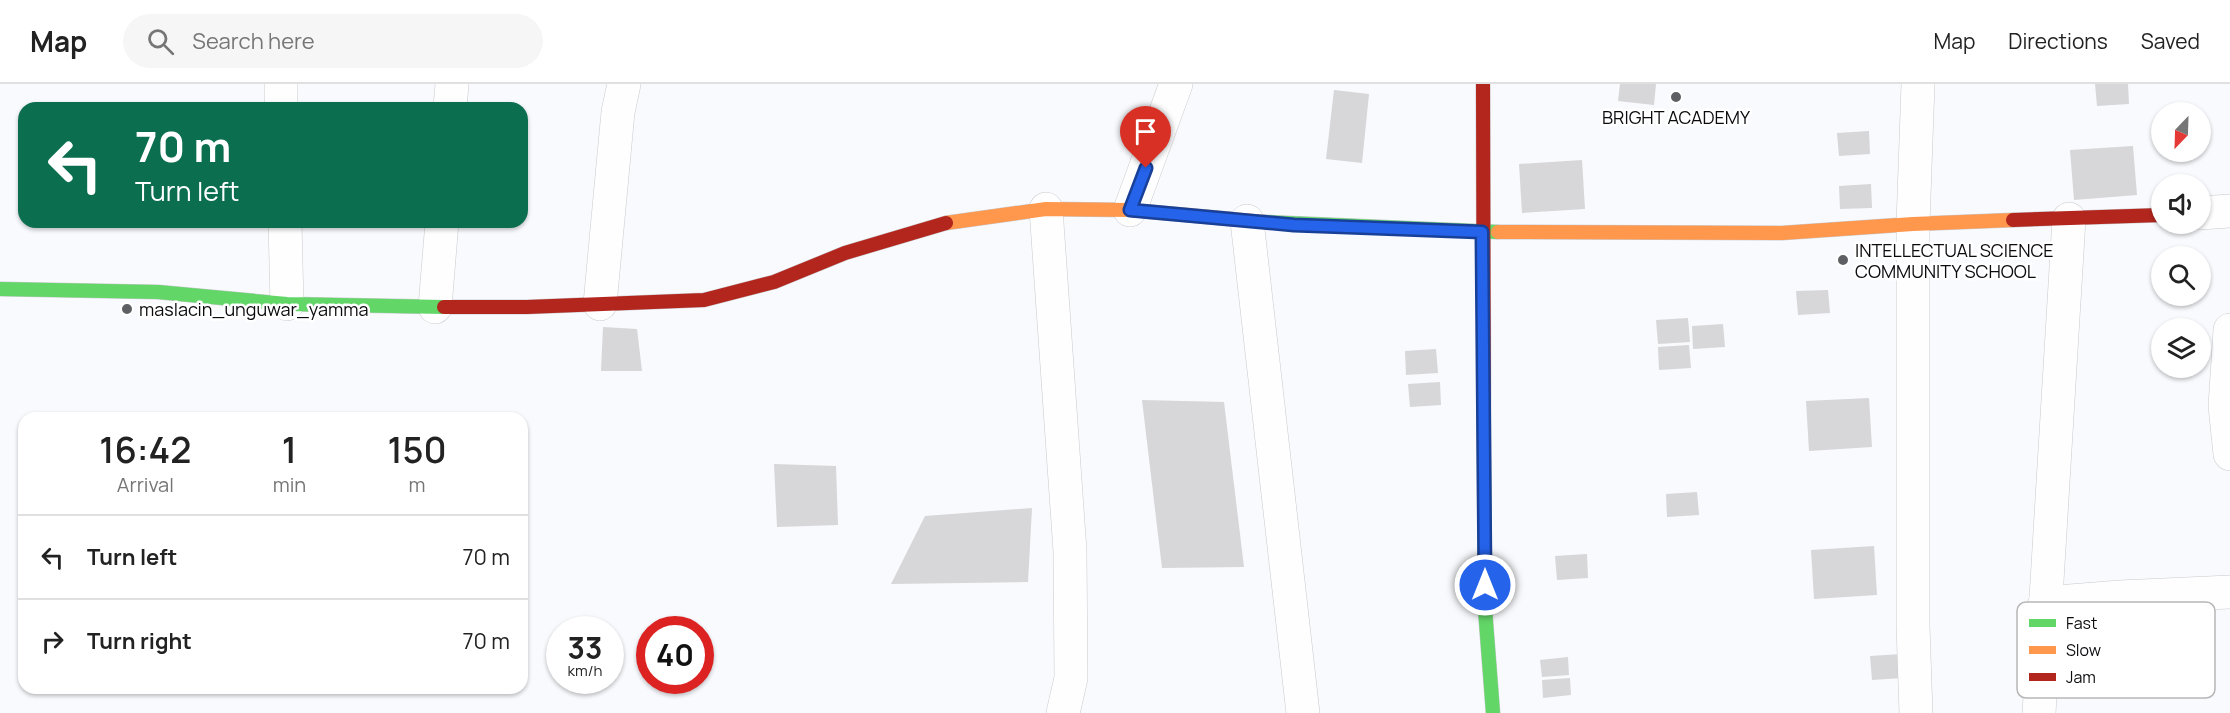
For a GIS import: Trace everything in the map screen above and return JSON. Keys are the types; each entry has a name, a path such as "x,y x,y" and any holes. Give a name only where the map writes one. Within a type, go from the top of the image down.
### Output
{"street":[{"path":"281,84 281,102"},
{"path":"450,102 452,84"},
{"path":"600,304 618,112 624,84"},
{"path":"1130,210 1176,84"},
{"path":"1484,84 1482,232 1485,609 1493,713"},
{"path":"1916,713 1913,626 1913,224 1918,84"},
{"path":"1046,209 1070,551 1071,678 1064,713"},
{"path":"0,289 158,292 287,304 435,307 527,307 704,300 774,282 845,253 954,221 1046,209 1130,210 1294,225 1482,232 1782,233 1913,224 2151,215"},
{"path":"2211,212 2230,211"},
{"path":"2045,602 2069,219"},
{"path":"1247,221 1304,713"},
{"path":"285,228 287,304"},
{"path":"435,307 442,228"},
{"path":"2230,330 2225,406 2230,454"},
{"path":"2058,602 2230,592"},
{"path":"2039,713 2040,698"}],"building":[{"path":"1620,84 1656,84 1654,105 1618,101"},
{"path":"2095,84 2128,84 2129,104 2097,106"},
{"path":"1334,90 1369,94 1362,163 1326,159"},
{"path":"1869,131 1870,154 1839,156 1837,133"},
{"path":"2133,146 2137,195 2074,200 2070,150"},
{"path":"1582,160 1585,209 1522,213 1519,164"},
{"path":"1871,184 1872,208 1840,209 1839,186"},
{"path":"1828,290 1830,313 1798,315 1796,291"},
{"path":"1688,318 1690,342 1658,344 1656,320"},
{"path":"1723,324 1725,347 1693,349 1692,326"},
{"path":"603,327 637,329 642,371 601,371"},
{"path":"1689,345 1691,368 1659,370 1658,347"},
{"path":"1436,349 1438,373 1406,375 1405,351"},
{"path":"1440,382 1441,405 1410,407 1408,384"},
{"path":"1869,398 1872,447 1809,451 1806,401"},
{"path":"1142,400 1224,402 1244,567 1162,568"},
{"path":"774,464 836,466 838,525 777,527"},
{"path":"1697,492 1699,515 1667,517 1666,494"},
{"path":"1032,508 1028,582 891,584 925,516"},
{"path":"1874,546 1877,595 1814,599 1811,550"},
{"path":"1587,554 1588,578 1557,580 1555,556"},
{"path":"1902,654 1903,678 1872,680 1870,656"},
{"path":"1568,657 1569,675 1542,677 1540,660"},
{"path":"1570,678 1571,695 1543,698 1542,680"}],"traffic: fast":[{"path":"1265,222 1498,232"},
{"path":"0,289 158,292 287,304 444,307"},
{"path":"1484,462 1485,609 1493,713"}],"traffic: slow":[{"path":"946,223 1046,209 1130,210 1265,222"},
{"path":"1498,232 1782,233 2013,220"}],"traffic: jam":[{"path":"1483,84 1484,462"},
{"path":"2013,220 2151,215"},
{"path":"444,307 527,307 704,300 774,282 845,253 946,223"}],"place":[{"name":"BRIGHT ACADEMY","path":"1676,97"},
{"name":"INTELLECTUAL SCIENCE COMMUNITY SCHOOL","path":"1843,260"},
{"name":"maslacin_unguwar_yamma","path":"127,309"}],"route":[{"path":"1146,168 1130,210 1294,225 1482,232 1485,585"}]}
